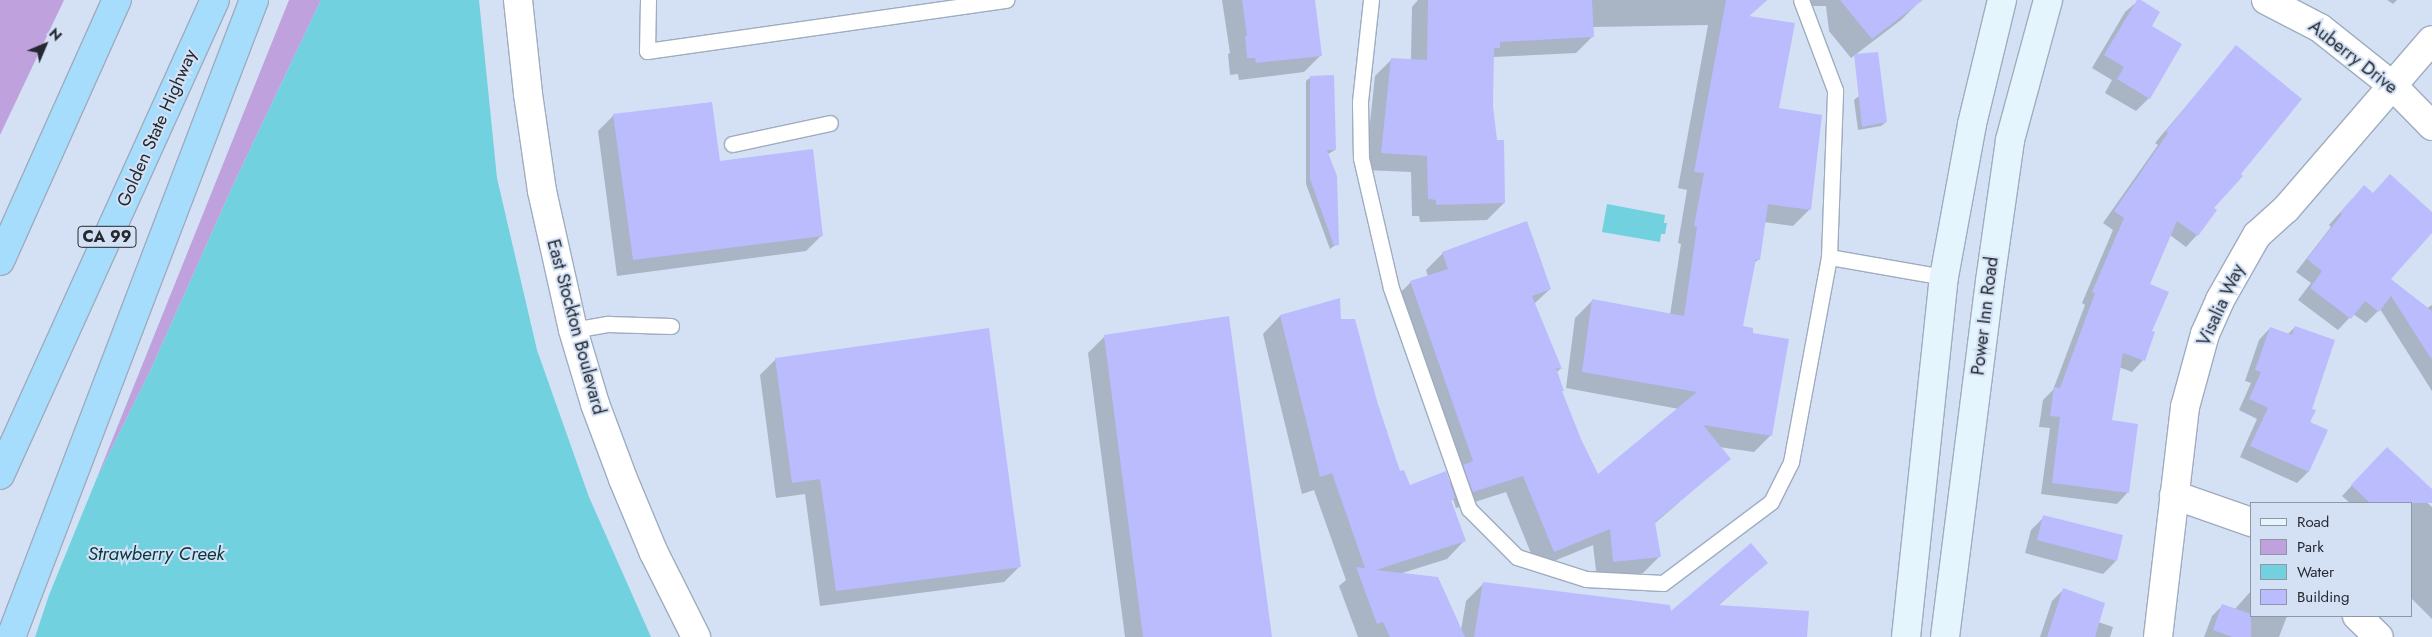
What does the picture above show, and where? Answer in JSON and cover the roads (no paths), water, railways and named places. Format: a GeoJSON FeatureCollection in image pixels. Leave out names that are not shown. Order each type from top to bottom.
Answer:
{"type":"FeatureCollection","features":[{"type":"Feature","properties":{"kind":"highway"},"geometry":{"type":"LineString","coordinates":[[0,261],[117,0]]}},
{"type":"Feature","properties":{"kind":"highway","name":"Golden State Highway"},"geometry":{"type":"LineString","coordinates":[[0,475],[215,0]]}},
{"type":"Feature","properties":{"kind":"highway"},"geometry":{"type":"LineString","coordinates":[[11,637],[254,0]]}},
{"type":"Feature","properties":{"kind":"main road"},"geometry":{"type":"LineString","coordinates":[[1906,637],[1944,276],[1972,124],[2002,0]]}},
{"type":"Feature","properties":{"kind":"main road","name":"Power Inn Road"},"geometry":{"type":"LineString","coordinates":[[1945,637],[1990,281],[2010,140],[2048,0]]}},
{"type":"Feature","properties":{"kind":"street","name":"East Stockton Boulevard"},"geometry":{"type":"LineString","coordinates":[[518,0],[528,94],[542,191],[573,330],[595,404],[623,479],[654,552],[696,637]]}},
{"type":"Feature","properties":{"kind":"street","name":"Auberry Drive"},"geometry":{"type":"LineString","coordinates":[[2266,0],[2320,28],[2393,86],[2432,126]]}},
{"type":"Feature","properties":{"kind":"street","name":"Visalia Way"},"geometry":{"type":"LineString","coordinates":[[2158,637],[2185,407],[2205,334],[2233,275],[2257,235],[2286,210],[2432,40]]}},
{"type":"Feature","properties":{"kind":"street"},"geometry":{"type":"LineString","coordinates":[[2174,495],[2250,522]]}},
{"type":"Feature","properties":{"kind":"street"},"geometry":{"type":"LineString","coordinates":[[2358,617],[2379,637]]}},
{"type":"Feature","properties":{"kind":"lane"},"geometry":{"type":"LineString","coordinates":[[648,0],[647,51],[1006,0]]}},
{"type":"Feature","properties":{"kind":"lane"},"geometry":{"type":"LineString","coordinates":[[1371,0],[1360,102],[1361,158],[1391,288],[1470,509],[1517,557],[1586,580],[1663,583],[1771,502],[1791,462],[1829,257],[1835,90],[1801,0]]}},
{"type":"Feature","properties":{"kind":"lane"},"geometry":{"type":"LineString","coordinates":[[732,144],[830,123]]}},
{"type":"Feature","properties":{"kind":"lane"},"geometry":{"type":"LineString","coordinates":[[1829,257],[1944,276]]}},
{"type":"Feature","properties":{"kind":"lane"},"geometry":{"type":"LineString","coordinates":[[573,330],[608,324],[671,326]]}},
{"type":"Feature","properties":{"kind":"water","name":"Strawberry Creek"},"geometry":{"type":"Polygon","coordinates":[[[321,0],[479,0],[497,178],[537,350],[589,497],[651,637],[35,637],[49,595],[96,480],[151,369],[235,181],[321,0]]]}},
{"type":"Feature","properties":{"kind":"water"},"geometry":{"type":"Polygon","coordinates":[[[1607,204],[1665,215],[1664,223],[1667,223],[1665,234],[1661,234],[1660,242],[1602,232],[1607,204]]]}}]}
